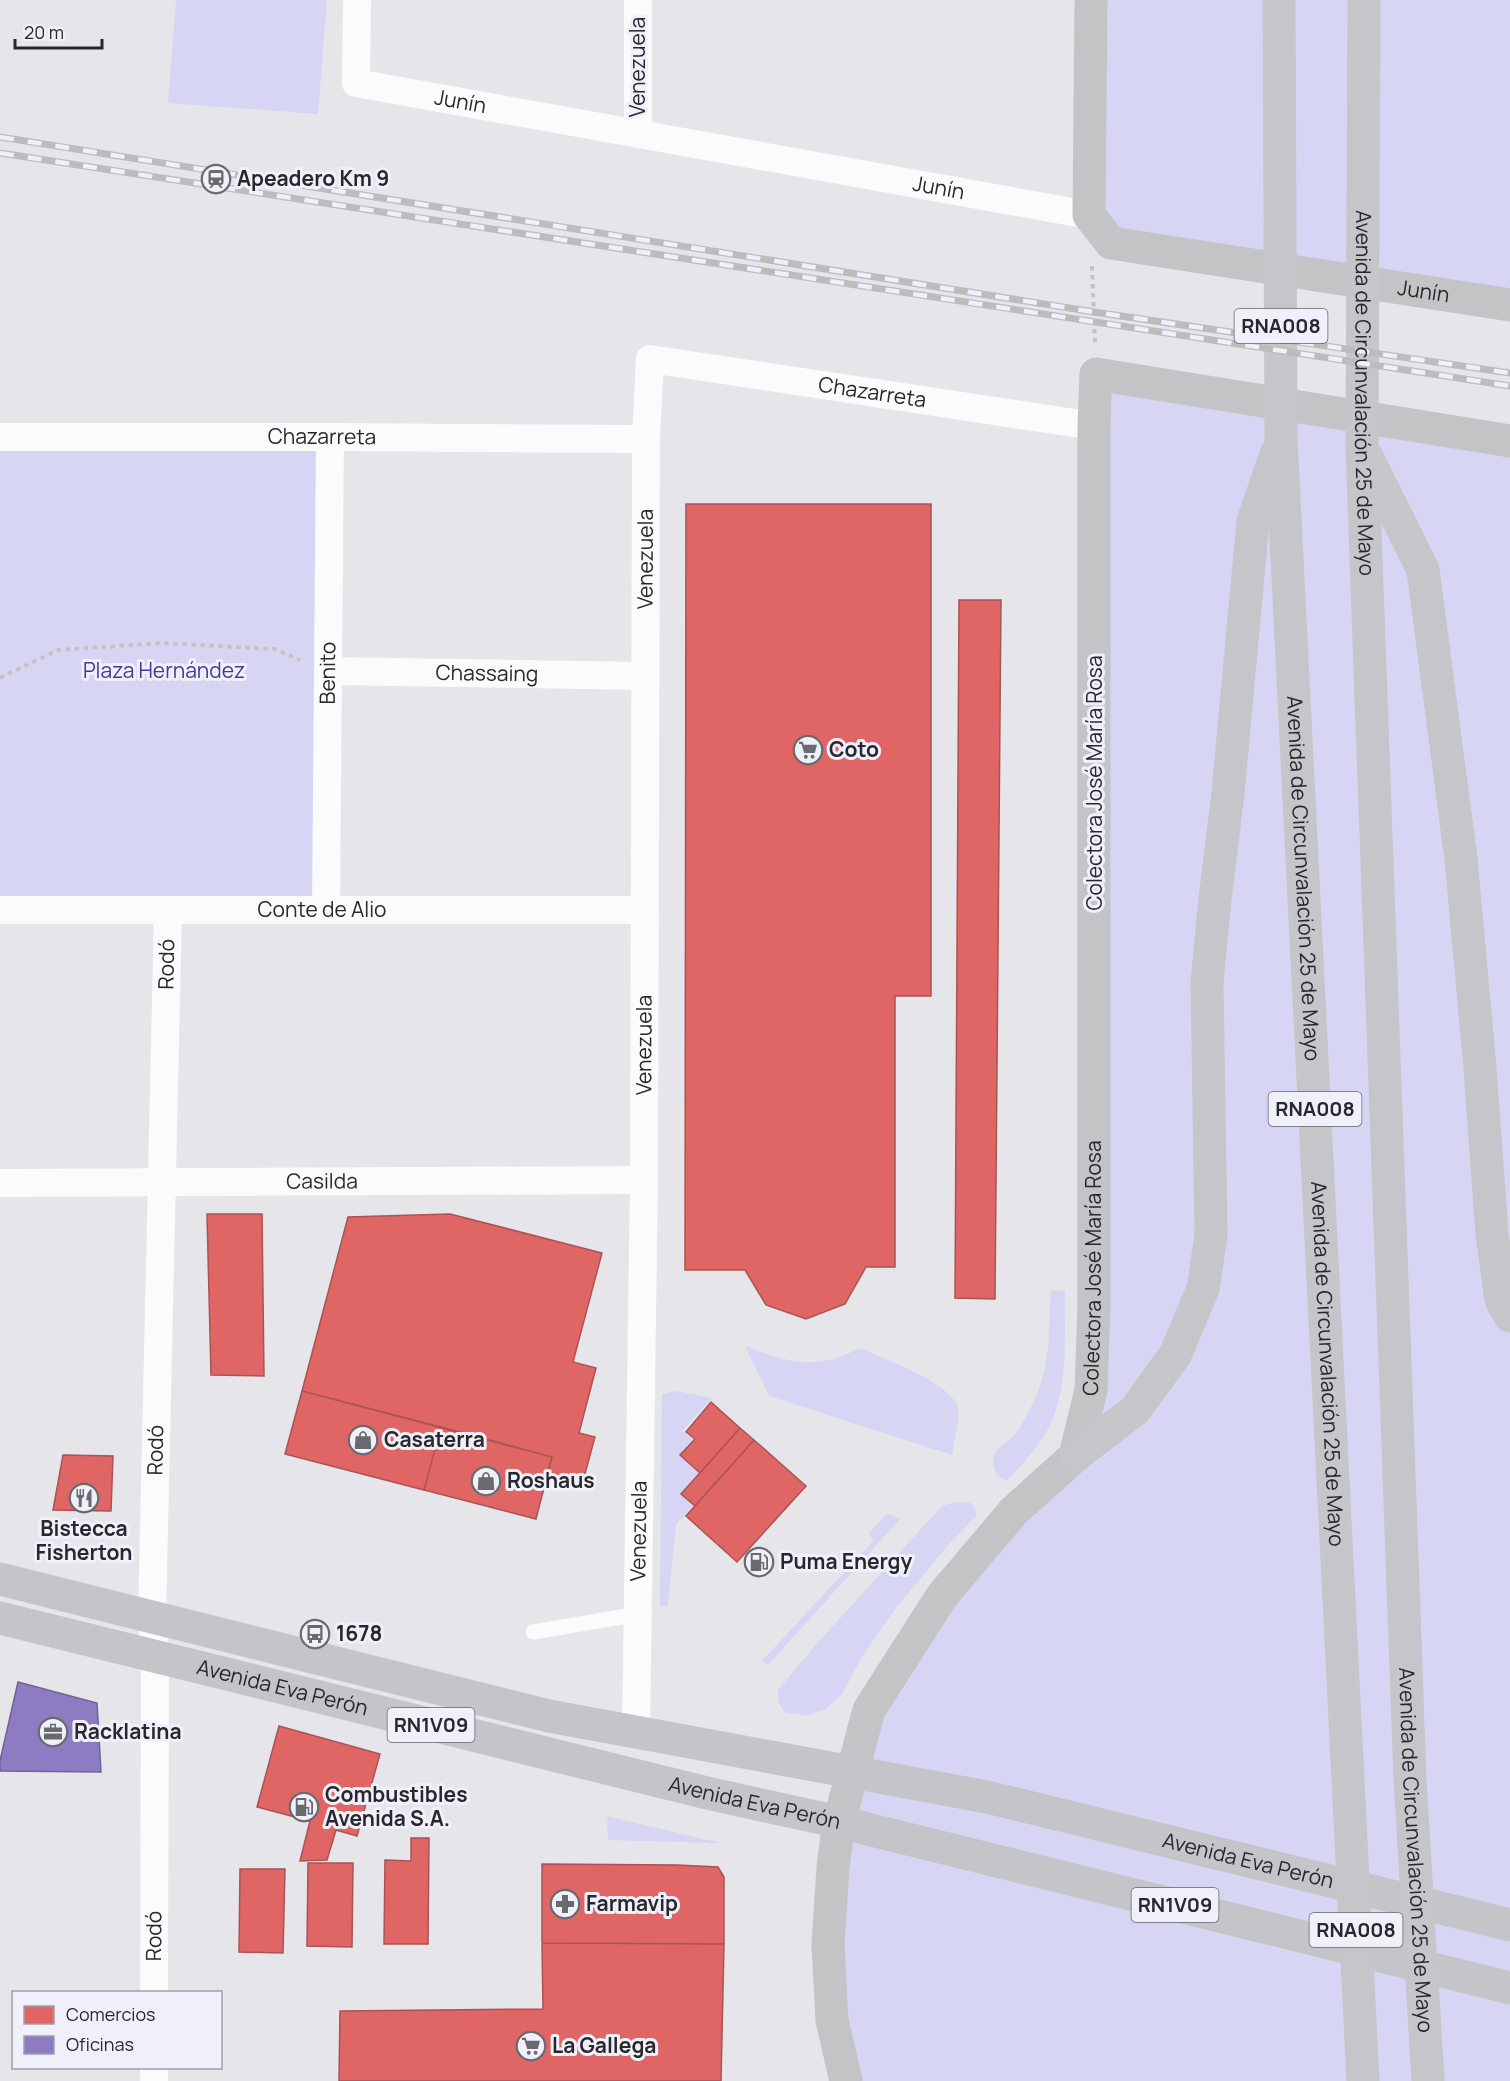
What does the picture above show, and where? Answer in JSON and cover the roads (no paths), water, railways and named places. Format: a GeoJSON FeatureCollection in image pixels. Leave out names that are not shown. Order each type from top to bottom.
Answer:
{"type":"FeatureCollection","features":[{"type":"Feature","properties":{"kind":"highway","name":"Avenida de Circunvalación 25 de Mayo"},"geometry":{"type":"LineString","coordinates":[[1279,0],[1281,438],[1363,2081]]}},
{"type":"Feature","properties":{"kind":"highway","name":"Avenida de Circunvalación 25 de Mayo"},"geometry":{"type":"LineString","coordinates":[[1364,0],[1362,447],[1410,1779],[1427,2077]]}},
{"type":"Feature","properties":{"kind":"highway"},"geometry":{"type":"LineString","coordinates":[[1076,1456],[1135,1410],[1175,1356],[1203,1289],[1211,1235],[1207,982],[1228,793],[1253,521],[1281,438]]}},
{"type":"Feature","properties":{"kind":"highway"},"geometry":{"type":"LineString","coordinates":[[1362,447],[1423,570],[1461,859],[1492,1234],[1501,1300],[1510,1316]]}},
{"type":"Feature","properties":{"kind":"main road"},"geometry":{"type":"LineString","coordinates":[[1089,215],[1091,0]]}},
{"type":"Feature","properties":{"kind":"main road","name":"Junín"},"geometry":{"type":"LineString","coordinates":[[1089,215],[1111,243],[1510,305]]}},
{"type":"Feature","properties":{"kind":"main road","name":"Colectora José María Rosa"},"geometry":{"type":"LineString","coordinates":[[1076,1456],[1091,1390],[1094,1307],[1094,426],[1096,374],[1510,441]]}},
{"type":"Feature","properties":{"kind":"main road"},"geometry":{"type":"LineString","coordinates":[[846,2081],[832,2020],[828,1945],[833,1867],[839,1822],[869,1710],[942,1596],[1014,1511],[1076,1456]]}},
{"type":"Feature","properties":{"kind":"main road","name":"Avenida Eva Perón"},"geometry":{"type":"LineString","coordinates":[[0,1579],[549,1716],[987,1797],[1510,1925]]}},
{"type":"Feature","properties":{"kind":"main road","name":"Avenida Eva Perón"},"geometry":{"type":"LineString","coordinates":[[0,1618],[1510,1988]]}},
{"type":"Feature","properties":{"kind":"street","name":"Junín"},"geometry":{"type":"LineString","coordinates":[[357,0],[356,83],[1089,215]]}},
{"type":"Feature","properties":{"kind":"street","name":"Venezuela"},"geometry":{"type":"LineString","coordinates":[[638,0],[638,134]]}},
{"type":"Feature","properties":{"kind":"street","name":"Venezuela"},"geometry":{"type":"LineString","coordinates":[[636,1732],[644,1180],[646,439],[650,359]]}},
{"type":"Feature","properties":{"kind":"street","name":"Chazarreta"},"geometry":{"type":"LineString","coordinates":[[650,359],[1094,426]]}},
{"type":"Feature","properties":{"kind":"street","name":"Chazarreta"},"geometry":{"type":"LineString","coordinates":[[0,437],[330,436],[646,439]]}},
{"type":"Feature","properties":{"kind":"street","name":"Benito"},"geometry":{"type":"LineString","coordinates":[[326,910],[330,436]]}},
{"type":"Feature","properties":{"kind":"street","name":"Chassaing"},"geometry":{"type":"LineString","coordinates":[[328,671],[645,676]]}},
{"type":"Feature","properties":{"kind":"street","name":"Conte de Alio"},"geometry":{"type":"LineString","coordinates":[[0,910],[644,910]]}},
{"type":"Feature","properties":{"kind":"street","name":"Rodó"},"geometry":{"type":"LineString","coordinates":[[154,1991],[155,1657],[152,1617],[164,1182],[168,910]]}},
{"type":"Feature","properties":{"kind":"street","name":"Casilda"},"geometry":{"type":"LineString","coordinates":[[0,1183],[644,1180]]}},
{"type":"Feature","properties":{"kind":"lane"},"geometry":{"type":"LineString","coordinates":[[533,1632],[639,1614]]}},
{"type":"Feature","properties":{"kind":"railway"},"geometry":{"type":"LineString","coordinates":[[0,137],[1094,312],[1510,373]]}},
{"type":"Feature","properties":{"kind":"railway"},"geometry":{"type":"LineString","coordinates":[[0,153],[1510,386]]}},
{"type":"Feature","properties":{"kind":"place","name":"Apeadero Km 9"},"geometry":{"type":"Point","coordinates":[216,179]}},
{"type":"Feature","properties":{"kind":"place","name":"Coto"},"geometry":{"type":"Point","coordinates":[808,750]}},
{"type":"Feature","properties":{"kind":"place","name":"Casaterra"},"geometry":{"type":"Point","coordinates":[363,1440]}},
{"type":"Feature","properties":{"kind":"place","name":"Roshaus"},"geometry":{"type":"Point","coordinates":[486,1481]}},
{"type":"Feature","properties":{"kind":"place","name":"Bistecca Fisherton"},"geometry":{"type":"Point","coordinates":[84,1498]}},
{"type":"Feature","properties":{"kind":"place","name":"Puma Energy"},"geometry":{"type":"Point","coordinates":[759,1562]}},
{"type":"Feature","properties":{"kind":"place","name":"1678"},"geometry":{"type":"Point","coordinates":[315,1634]}},
{"type":"Feature","properties":{"kind":"place","name":"Racklatina"},"geometry":{"type":"Point","coordinates":[53,1732]}},
{"type":"Feature","properties":{"kind":"place","name":"Combustibles Avenida S.A."},"geometry":{"type":"Point","coordinates":[304,1807]}},
{"type":"Feature","properties":{"kind":"place","name":"Farmavip"},"geometry":{"type":"Point","coordinates":[565,1904]}},
{"type":"Feature","properties":{"kind":"place","name":"La Gallega"},"geometry":{"type":"Point","coordinates":[531,2046]}},
{"type":"Feature","properties":{"kind":"park label","name":"Plaza Hernández"},"geometry":{"type":"Point","coordinates":[164,671]}}]}
